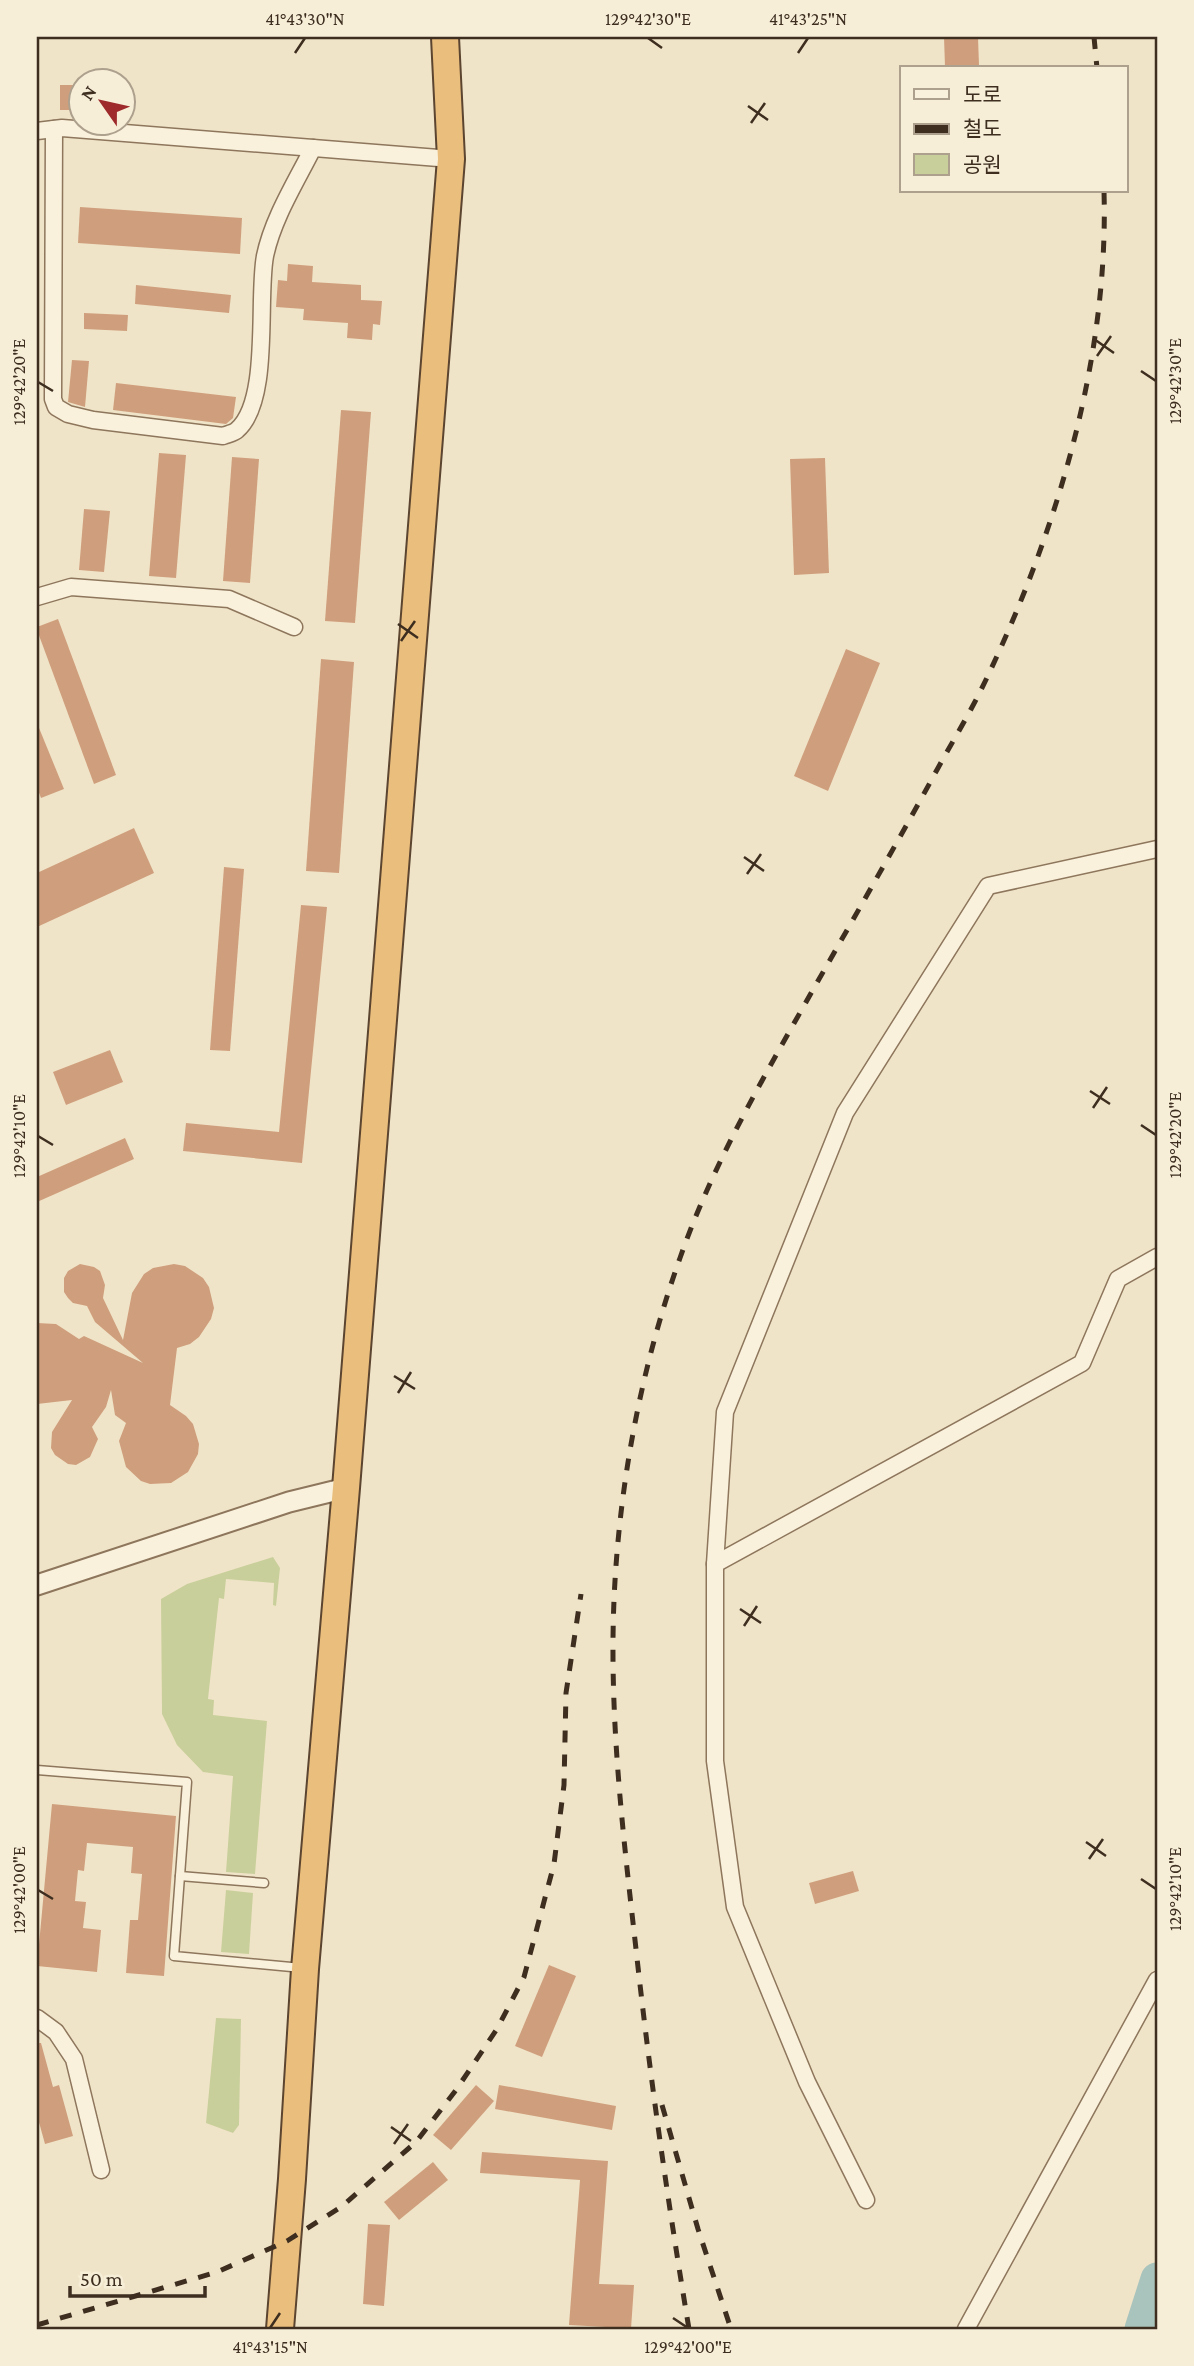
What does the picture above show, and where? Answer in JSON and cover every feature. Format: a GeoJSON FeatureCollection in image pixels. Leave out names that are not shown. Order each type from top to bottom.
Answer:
{"type":"FeatureCollection","features":[{"type":"Feature","properties":{"kind":"highway"},"geometry":{"type":"LineString","coordinates":[[280,2329],[305,1969],[346,1488],[451,159],[445,37]]}},
{"type":"Feature","properties":{"kind":"street"},"geometry":{"type":"LineString","coordinates":[[54,130],[53,399],[56,407],[68,414],[93,420],[223,436],[236,431],[254,400],[261,339],[265,257],[274,228],[313,148]]}},
{"type":"Feature","properties":{"kind":"street"},"geometry":{"type":"LineString","coordinates":[[37,131],[89,130],[451,159]]}},
{"type":"Feature","properties":{"kind":"street"},"geometry":{"type":"LineString","coordinates":[[37,597],[71,587],[229,599],[294,627]]}},
{"type":"Feature","properties":{"kind":"street"},"geometry":{"type":"LineString","coordinates":[[866,2200],[807,2082],[734,1906],[715,1761],[715,1564],[725,1412],[845,1113],[988,886],[1157,849]]}},
{"type":"Feature","properties":{"kind":"street"},"geometry":{"type":"LineString","coordinates":[[715,1564],[1082,1363],[1118,1279],[1157,1257]]}},
{"type":"Feature","properties":{"kind":"street"},"geometry":{"type":"LineString","coordinates":[[37,1586],[289,1502],[346,1488]]}},
{"type":"Feature","properties":{"kind":"street"},"geometry":{"type":"LineString","coordinates":[[966,2329],[1157,1980]]}},
{"type":"Feature","properties":{"kind":"street"},"geometry":{"type":"LineString","coordinates":[[37,2018],[56,2032],[74,2059],[101,2170]]}},
{"type":"Feature","properties":{"kind":"lane"},"geometry":{"type":"LineString","coordinates":[[37,1770],[187,1782],[174,1956],[305,1969]]}},
{"type":"Feature","properties":{"kind":"lane"},"geometry":{"type":"LineString","coordinates":[[180,1877],[264,1883]]}},
{"type":"Feature","properties":{"kind":"green space"},"geometry":{"type":"Polygon","coordinates":[[[273,1557],[280,1568],[276,1606],[273,1605],[274,1583],[226,1579],[224,1599],[219,1598],[208,1699],[214,1700],[213,1715],[267,1721],[255,1874],[226,1872],[233,1776],[203,1772],[177,1745],[162,1714],[161,1599],[187,1584],[273,1557]]]}},
{"type":"Feature","properties":{"kind":"green space"},"geometry":{"type":"Polygon","coordinates":[[[226,1890],[253,1893],[249,1954],[221,1952],[226,1890]]]}},
{"type":"Feature","properties":{"kind":"green space"},"geometry":{"type":"Polygon","coordinates":[[[216,2018],[241,2019],[239,2125],[233,2133],[206,2123],[216,2018]]]}},
{"type":"Feature","properties":{"kind":"building"},"geometry":{"type":"Polygon","coordinates":[[[944,37],[978,37],[979,65],[945,66],[944,37]]]}},
{"type":"Feature","properties":{"kind":"building"},"geometry":{"type":"Polygon","coordinates":[[[60,85],[66,85],[66,110],[60,110],[60,85]]]}},
{"type":"Feature","properties":{"kind":"building"},"geometry":{"type":"Polygon","coordinates":[[[80,207],[242,218],[240,254],[78,243],[80,207]]]}},
{"type":"Feature","properties":{"kind":"building"},"geometry":{"type":"Polygon","coordinates":[[[288,264],[313,266],[312,282],[361,285],[361,300],[382,301],[380,325],[373,324],[372,340],[347,338],[348,323],[303,320],[304,309],[276,307],[278,280],[287,281],[288,264]]]}},
{"type":"Feature","properties":{"kind":"building"},"geometry":{"type":"Polygon","coordinates":[[[136,285],[231,295],[229,313],[135,304],[136,285]]]}},
{"type":"Feature","properties":{"kind":"building"},"geometry":{"type":"Polygon","coordinates":[[[84,313],[128,315],[127,331],[84,329],[84,313]]]}},
{"type":"Feature","properties":{"kind":"building"},"geometry":{"type":"Polygon","coordinates":[[[72,360],[89,361],[85,407],[68,402],[72,360]]]}},
{"type":"Feature","properties":{"kind":"building"},"geometry":{"type":"Polygon","coordinates":[[[116,383],[236,397],[233,418],[226,424],[113,410],[116,383]]]}},
{"type":"Feature","properties":{"kind":"building"},"geometry":{"type":"Polygon","coordinates":[[[341,410],[371,412],[355,623],[325,621],[341,410]]]}},
{"type":"Feature","properties":{"kind":"building"},"geometry":{"type":"Polygon","coordinates":[[[159,453],[186,455],[176,578],[149,576],[159,453]]]}},
{"type":"Feature","properties":{"kind":"building"},"geometry":{"type":"Polygon","coordinates":[[[232,457],[259,459],[250,583],[223,581],[232,457]]]}},
{"type":"Feature","properties":{"kind":"building"},"geometry":{"type":"Polygon","coordinates":[[[825,458],[829,573],[794,575],[790,459],[825,458]]]}},
{"type":"Feature","properties":{"kind":"building"},"geometry":{"type":"Polygon","coordinates":[[[84,509],[110,511],[104,572],[79,570],[84,509]]]}},
{"type":"Feature","properties":{"kind":"building"},"geometry":{"type":"Polygon","coordinates":[[[58,619],[116,775],[94,784],[37,630],[37,627],[58,619]]]}},
{"type":"Feature","properties":{"kind":"building"},"geometry":{"type":"Polygon","coordinates":[[[846,649],[880,663],[828,791],[794,776],[846,649]]]}},
{"type":"Feature","properties":{"kind":"building"},"geometry":{"type":"Polygon","coordinates":[[[321,659],[354,662],[339,873],[306,871],[321,659]]]}},
{"type":"Feature","properties":{"kind":"building"},"geometry":{"type":"Polygon","coordinates":[[[37,723],[64,789],[41,798],[37,787],[37,723]]]}},
{"type":"Feature","properties":{"kind":"building"},"geometry":{"type":"Polygon","coordinates":[[[134,828],[154,873],[37,927],[37,873],[134,828]]]}},
{"type":"Feature","properties":{"kind":"building"},"geometry":{"type":"Polygon","coordinates":[[[224,867],[244,869],[230,1051],[210,1050],[224,867]]]}},
{"type":"Feature","properties":{"kind":"building"},"geometry":{"type":"Polygon","coordinates":[[[301,905],[327,907],[302,1163],[183,1151],[186,1123],[279,1132],[301,905]]]}},
{"type":"Feature","properties":{"kind":"building"},"geometry":{"type":"Polygon","coordinates":[[[110,1050],[123,1082],[66,1105],[53,1072],[110,1050]]]}},
{"type":"Feature","properties":{"kind":"building"},"geometry":{"type":"Polygon","coordinates":[[[125,1138],[134,1159],[37,1202],[37,1177],[125,1138]]]}},
{"type":"Feature","properties":{"kind":"building"},"geometry":{"type":"Polygon","coordinates":[[[80,1264],[100,1271],[105,1285],[103,1298],[123,1340],[132,1293],[144,1274],[153,1268],[174,1264],[185,1266],[203,1278],[209,1287],[214,1308],[211,1319],[199,1337],[190,1344],[177,1348],[170,1405],[193,1424],[199,1444],[198,1454],[188,1472],[171,1483],[150,1484],[141,1481],[126,1467],[119,1441],[126,1423],[115,1415],[111,1390],[106,1407],[92,1427],[98,1439],[90,1457],[76,1465],[68,1464],[55,1455],[51,1448],[52,1432],[72,1400],[37,1404],[37,1323],[56,1324],[79,1339],[84,1336],[143,1363],[95,1322],[87,1306],[73,1303],[64,1292],[64,1278],[68,1271],[80,1264]]]}},
{"type":"Feature","properties":{"kind":"building"},"geometry":{"type":"Polygon","coordinates":[[[52,1804],[176,1816],[164,1976],[126,1973],[130,1920],[138,1920],[142,1874],[131,1873],[133,1847],[87,1843],[84,1871],[78,1870],[75,1901],[86,1902],[83,1928],[101,1930],[97,1972],[37,1966],[52,1804]]]}},
{"type":"Feature","properties":{"kind":"building"},"geometry":{"type":"Polygon","coordinates":[[[853,1871],[859,1891],[815,1904],[809,1883],[853,1871]]]}},
{"type":"Feature","properties":{"kind":"building"},"geometry":{"type":"Polygon","coordinates":[[[549,1965],[576,1976],[542,2057],[515,2046],[549,1965]]]}},
{"type":"Feature","properties":{"kind":"building"},"geometry":{"type":"Polygon","coordinates":[[[37,2043],[41,2043],[53,2087],[59,2085],[73,2136],[45,2144],[37,2115],[37,2043]]]}},
{"type":"Feature","properties":{"kind":"building"},"geometry":{"type":"Polygon","coordinates":[[[476,2085],[494,2101],[451,2150],[433,2135],[476,2085]]]}},
{"type":"Feature","properties":{"kind":"building"},"geometry":{"type":"Polygon","coordinates":[[[499,2085],[616,2106],[612,2130],[495,2109],[499,2085]]]}},
{"type":"Feature","properties":{"kind":"building"},"geometry":{"type":"Polygon","coordinates":[[[482,2152],[608,2161],[599,2284],[634,2285],[631,2329],[569,2325],[580,2180],[480,2173],[482,2152]]]}},
{"type":"Feature","properties":{"kind":"building"},"geometry":{"type":"Polygon","coordinates":[[[433,2162],[448,2180],[399,2220],[384,2202],[433,2162]]]}},
{"type":"Feature","properties":{"kind":"building"},"geometry":{"type":"Polygon","coordinates":[[[368,2224],[390,2225],[384,2306],[363,2304],[368,2224]]]}},
{"type":"Feature","properties":{"kind":"waterway"},"geometry":{"type":"LineString","coordinates":[[1141,2329],[1157,2279]]}},
{"type":"Feature","properties":{"kind":"railway"},"geometry":{"type":"LineString","coordinates":[[1094,37],[1097,66]]}},
{"type":"Feature","properties":{"kind":"railway"},"geometry":{"type":"LineString","coordinates":[[689,2329],[647,2045],[626,1862],[615,1732],[614,1600],[621,1513],[634,1427],[666,1299],[707,1190],[774,1059],[975,701],[1008,632],[1032,572],[1054,510],[1087,384],[1103,255],[1104,192]]}},
{"type":"Feature","properties":{"kind":"railway"},"geometry":{"type":"LineString","coordinates":[[37,2325],[217,2272],[287,2241],[341,2207],[416,2142],[456,2090],[497,2029],[524,1977],[554,1864],[564,1785],[566,1693],[581,1594]]}},
{"type":"Feature","properties":{"kind":"railway"},"geometry":{"type":"LineString","coordinates":[[662,2105],[731,2329]]}}]}
